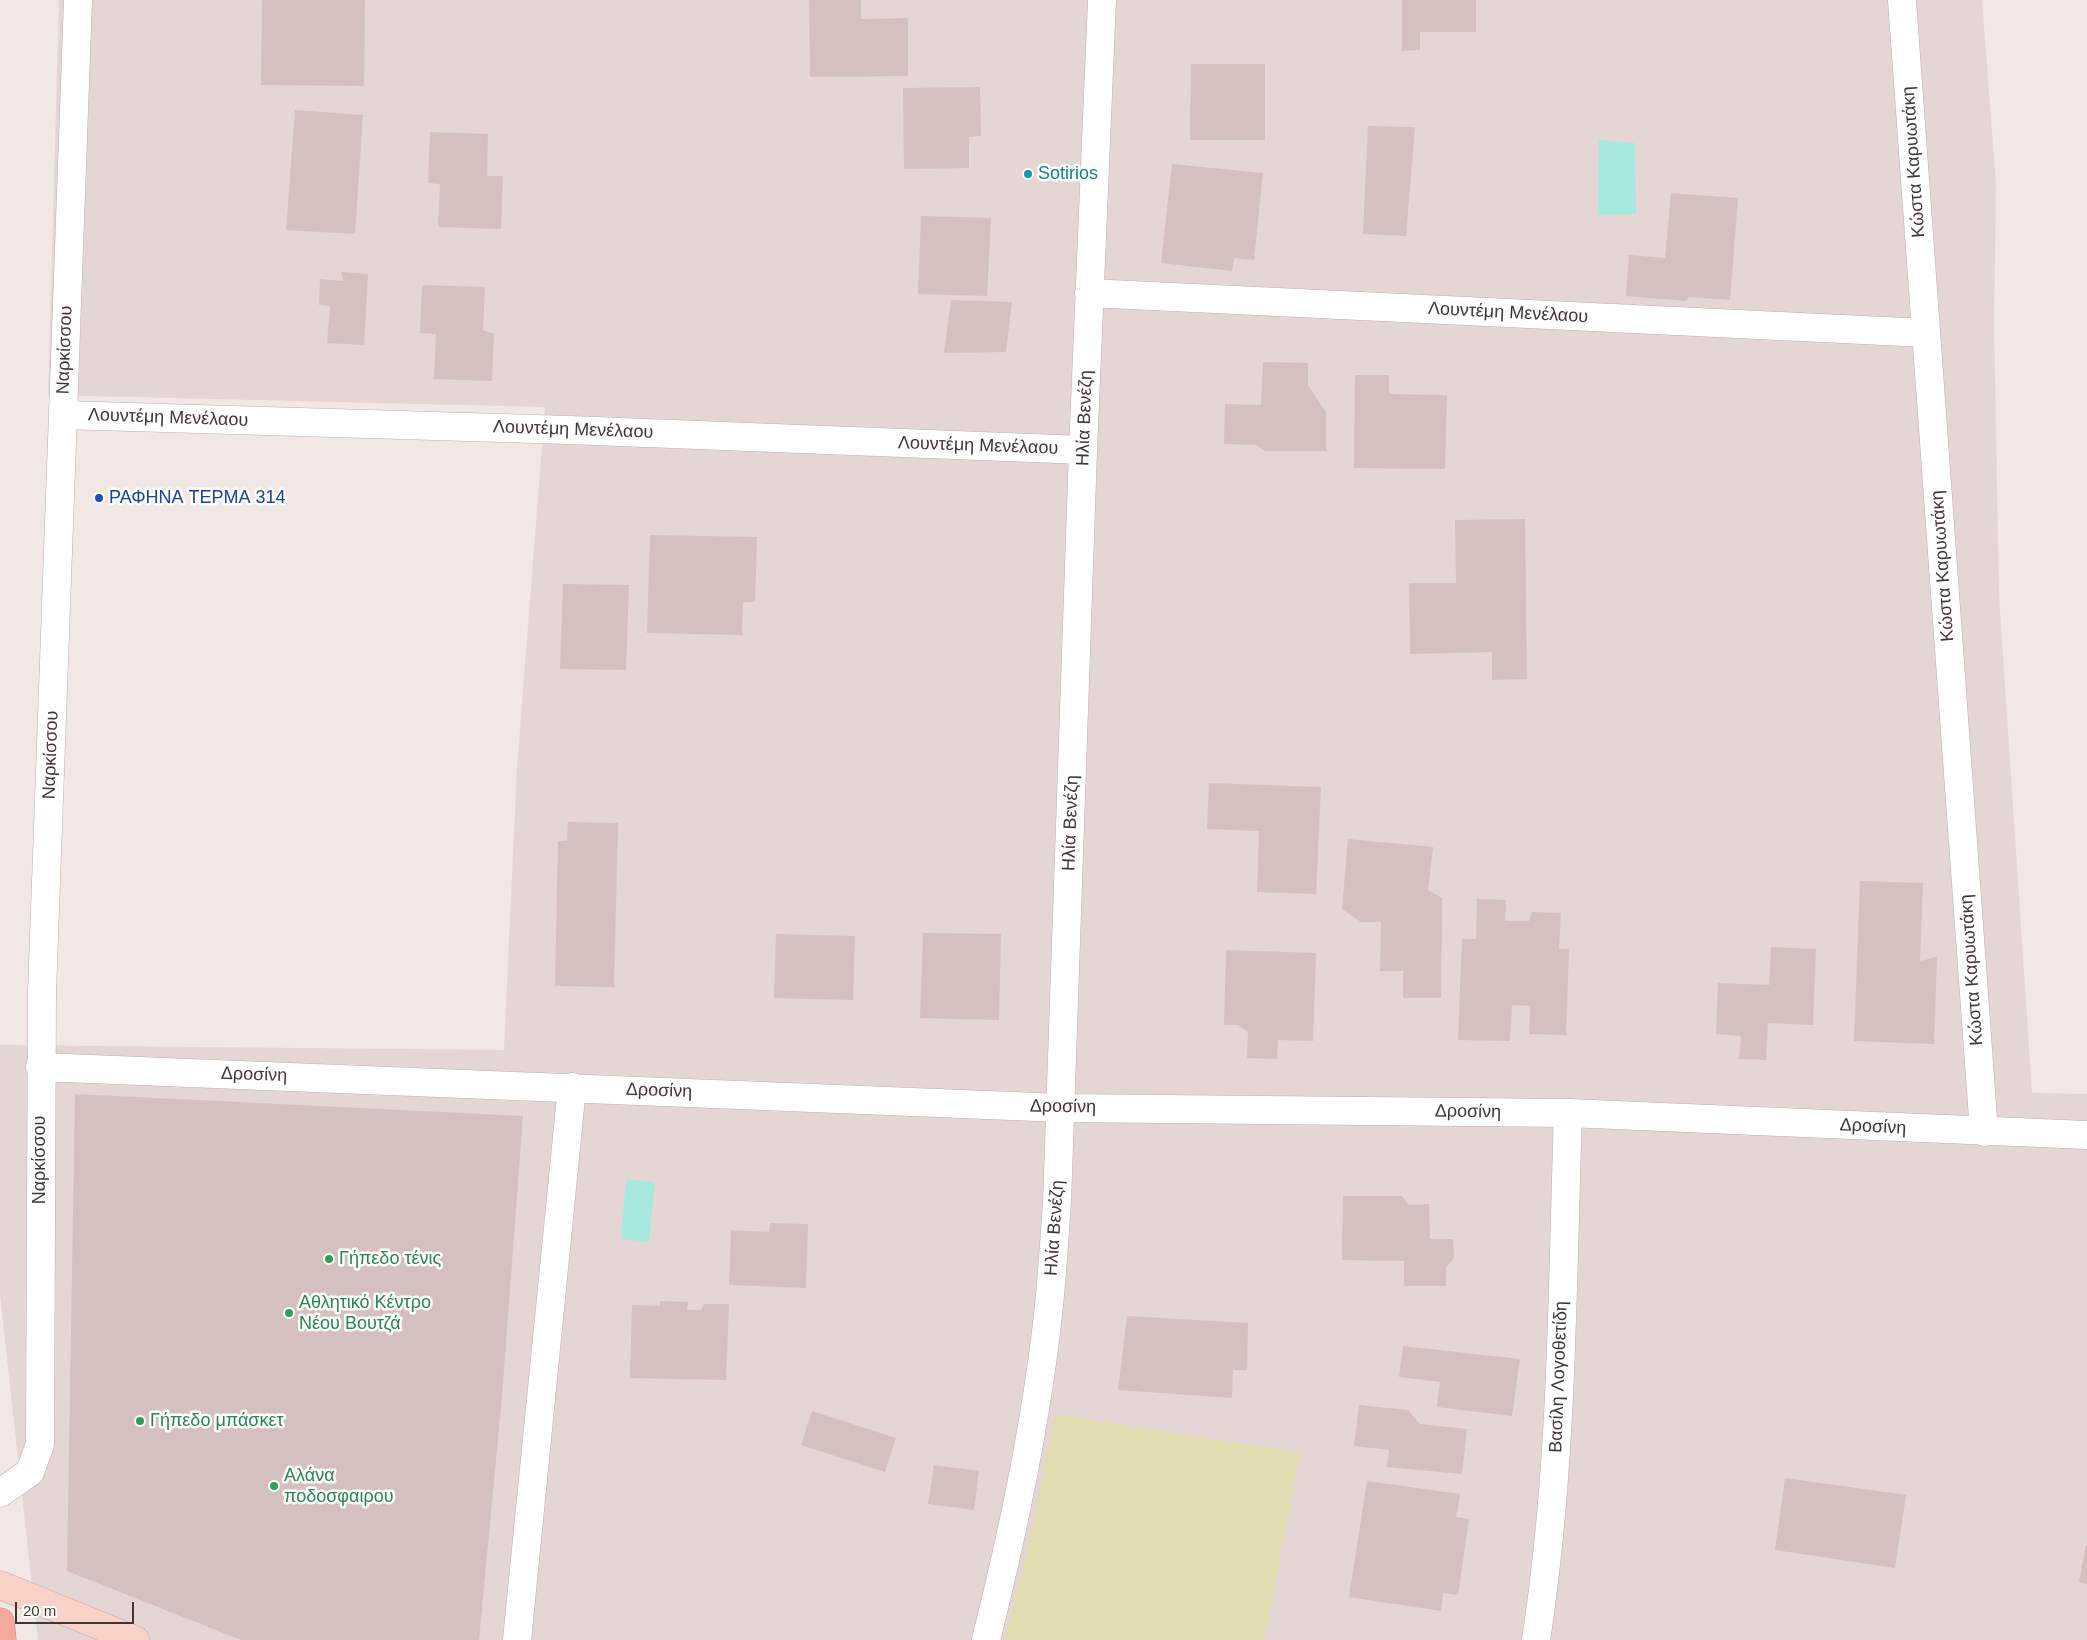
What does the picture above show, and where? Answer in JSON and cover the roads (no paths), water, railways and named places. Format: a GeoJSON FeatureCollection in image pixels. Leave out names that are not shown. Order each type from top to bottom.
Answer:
{"type":"FeatureCollection","features":[{"type":"Feature","properties":{"kind":"main road"},"geometry":{"type":"LineString","coordinates":[[0,1622],[2,1640]]}},
{"type":"Feature","properties":{"kind":"street","name":"Ναρκίσσου"},"geometry":{"type":"LineString","coordinates":[[0,1493],[30,1472],[40,1444],[40,1067],[78,0]]}},
{"type":"Feature","properties":{"kind":"street","name":"Ηλία Βενέζη"},"geometry":{"type":"LineString","coordinates":[[986,1640],[1006,1558],[1031,1433],[1047,1323],[1058,1202],[1083,450],[1102,0]]}},
{"type":"Feature","properties":{"kind":"street","name":"Κώστα Καρυωτάκη"},"geometry":{"type":"LineString","coordinates":[[1902,0],[1984,1132]]}},
{"type":"Feature","properties":{"kind":"street","name":"Λουντέμη Μενέλαου"},"geometry":{"type":"LineString","coordinates":[[1089,293],[1926,333]]}},
{"type":"Feature","properties":{"kind":"street","name":"Λουντέμη Μενέλαου"},"geometry":{"type":"LineString","coordinates":[[63,415],[559,430],[1083,450]]}},
{"type":"Feature","properties":{"kind":"street","name":"Δροσίνη"},"geometry":{"type":"LineString","coordinates":[[40,1067],[1062,1108],[1568,1112],[1984,1132],[2087,1135]]}},
{"type":"Feature","properties":{"kind":"street"},"geometry":{"type":"LineString","coordinates":[[516,1640],[572,1087]]}},
{"type":"Feature","properties":{"kind":"street","name":"Βασίλη Λογοθετίδη"},"geometry":{"type":"LineString","coordinates":[[1536,1640],[1552,1508],[1557,1439],[1568,1112]]}},
{"type":"Feature","properties":{"kind":"street"},"geometry":{"type":"LineString","coordinates":[[0,1585],[135,1640]]}},
{"type":"Feature","properties":{"kind":"water"},"geometry":{"type":"Polygon","coordinates":[[[1599,140],[1635,143],[1636,214],[1598,215],[1599,140]]]}},
{"type":"Feature","properties":{"kind":"water"},"geometry":{"type":"Polygon","coordinates":[[[626,1179],[655,1182],[649,1242],[621,1239],[626,1179]]]}},
{"type":"Feature","properties":{"kind":"place","name":"Sotirios"},"geometry":{"type":"Point","coordinates":[1028,174]}},
{"type":"Feature","properties":{"kind":"place","name":"ΡΑΦΗΝΑ ΤΕΡΜΑ 314"},"geometry":{"type":"Point","coordinates":[99,498]}},
{"type":"Feature","properties":{"kind":"place","name":"Γήπεδο τένις"},"geometry":{"type":"Point","coordinates":[329,1259]}},
{"type":"Feature","properties":{"kind":"place","name":"Αθλητικό Κέντρο Νέου Βουτζά"},"geometry":{"type":"Point","coordinates":[289,1313]}},
{"type":"Feature","properties":{"kind":"place","name":"Γήπεδο μπάσκετ"},"geometry":{"type":"Point","coordinates":[140,1421]}},
{"type":"Feature","properties":{"kind":"place","name":"Αλάνα ποδοσφαιρου"},"geometry":{"type":"Point","coordinates":[274,1486]}}]}
